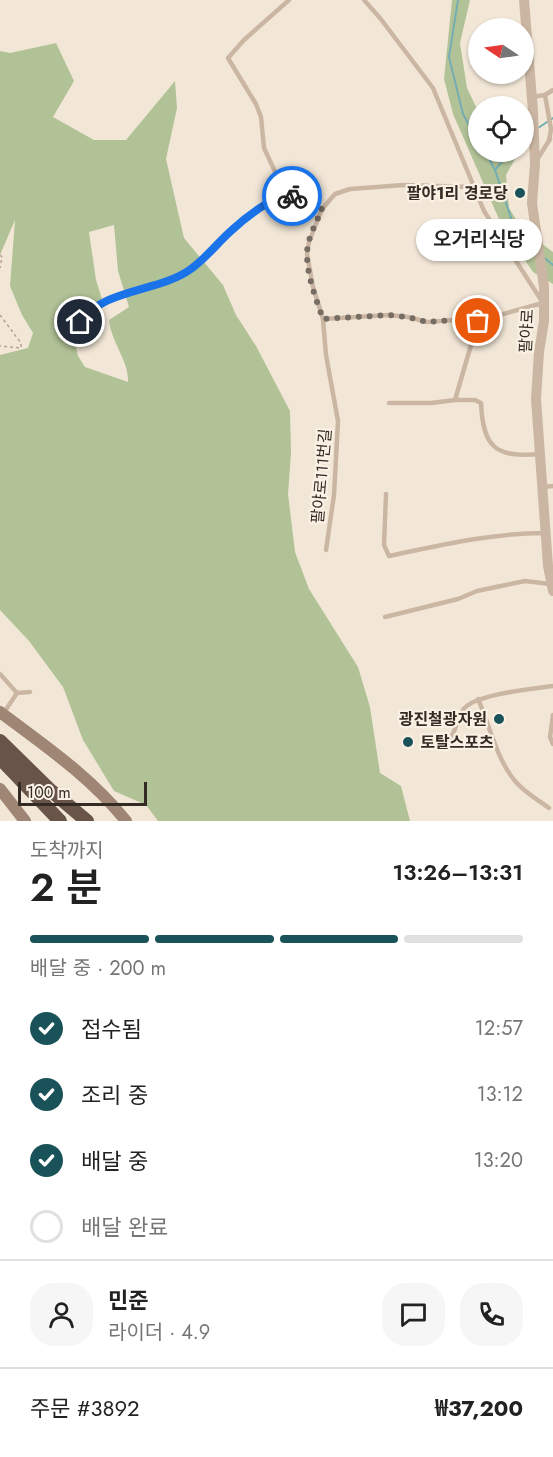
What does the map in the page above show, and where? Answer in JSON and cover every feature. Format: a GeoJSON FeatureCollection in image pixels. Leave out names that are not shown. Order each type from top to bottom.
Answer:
{"type":"FeatureCollection","features":[{"type":"Feature","properties":{"kind":"highway"},"geometry":{"type":"LineString","coordinates":[[0,741],[49,789],[87,821]]}},
{"type":"Feature","properties":{"kind":"highway"},"geometry":{"type":"LineString","coordinates":[[0,758],[60,821]]}},
{"type":"Feature","properties":{"kind":"main road"},"geometry":{"type":"LineString","coordinates":[[1,713],[75,769],[103,794],[126,821]]}},
{"type":"Feature","properties":{"kind":"main road"},"geometry":{"type":"LineString","coordinates":[[0,789],[25,821]]}},
{"type":"Feature","properties":{"kind":"street"},"geometry":{"type":"LineString","coordinates":[[524,0],[532,96]]}},
{"type":"Feature","properties":{"kind":"street"},"geometry":{"type":"LineString","coordinates":[[534,143],[533,209],[544,287],[543,303]]}},
{"type":"Feature","properties":{"kind":"street","name":"팔야로"},"geometry":{"type":"LineString","coordinates":[[543,303],[544,321],[539,352],[536,399],[540,454],[547,487],[545,532],[552,588]]}},
{"type":"Feature","properties":{"kind":"lane"},"geometry":{"type":"LineString","coordinates":[[290,0],[244,40],[228,58],[256,104],[261,117],[264,148],[285,193],[322,209]]}},
{"type":"Feature","properties":{"kind":"lane"},"geometry":{"type":"LineString","coordinates":[[364,0],[433,88],[484,211],[543,303]]}},
{"type":"Feature","properties":{"kind":"lane"},"geometry":{"type":"LineString","coordinates":[[534,97],[545,95],[553,90]]}},
{"type":"Feature","properties":{"kind":"lane"},"geometry":{"type":"LineString","coordinates":[[535,165],[552,131],[545,95]]}},
{"type":"Feature","properties":{"kind":"lane","name":"팔야로111번길"},"geometry":{"type":"LineString","coordinates":[[326,550],[334,495],[338,421],[326,355],[323,319],[313,287],[307,254],[309,242],[322,209],[335,194],[350,189],[403,185],[474,187]]}},
{"type":"Feature","properties":{"kind":"lane"},"geometry":{"type":"LineString","coordinates":[[85,337],[80,322],[87,314],[108,302],[167,282],[188,271],[264,204],[285,193]]}},
{"type":"Feature","properties":{"kind":"lane","name":"팔야로"},"geometry":{"type":"LineString","coordinates":[[323,319],[388,315],[427,322],[468,319],[478,321],[543,303]]}},
{"type":"Feature","properties":{"kind":"lane"},"geometry":{"type":"LineString","coordinates":[[455,400],[478,321]]}},
{"type":"Feature","properties":{"kind":"lane"},"geometry":{"type":"LineString","coordinates":[[388,404],[475,400],[481,403],[484,431],[488,440],[505,454],[521,456],[540,454]]}},
{"type":"Feature","properties":{"kind":"lane"},"geometry":{"type":"LineString","coordinates":[[386,494],[384,545],[389,556],[512,533],[545,532]]}},
{"type":"Feature","properties":{"kind":"lane","name":"팔야로"},"geometry":{"type":"LineString","coordinates":[[385,617],[458,599],[477,591],[525,581],[552,588]]}},
{"type":"Feature","properties":{"kind":"lane"},"geometry":{"type":"LineString","coordinates":[[0,674],[17,693]]}},
{"type":"Feature","properties":{"kind":"lane"},"geometry":{"type":"LineString","coordinates":[[444,748],[453,738],[463,709],[478,699],[553,686]]}},
{"type":"Feature","properties":{"kind":"lane"},"geometry":{"type":"LineString","coordinates":[[1,713],[17,693],[30,692]]}},
{"type":"Feature","properties":{"kind":"lane"},"geometry":{"type":"LineString","coordinates":[[478,699],[490,726],[496,749],[508,772],[516,783],[549,808]]}},
{"type":"Feature","properties":{"kind":"lane"},"geometry":{"type":"LineString","coordinates":[[553,715],[550,737],[553,744]]}},
{"type":"Feature","properties":{"kind":"path"},"geometry":{"type":"LineString","coordinates":[[0,255],[2,256],[0,268]]}},
{"type":"Feature","properties":{"kind":"path"},"geometry":{"type":"LineString","coordinates":[[0,315],[21,343],[21,348],[0,346]]}},
{"type":"Feature","properties":{"kind":"green space"},"geometry":{"type":"Polygon","coordinates":[[[452,0],[470,0],[460,43],[467,88],[471,96],[468,96],[468,148],[453,114],[444,79],[452,0]]]}},
{"type":"Feature","properties":{"kind":"green space"},"geometry":{"type":"Polygon","coordinates":[[[56,43],[74,81],[53,117],[94,140],[126,140],[175,81],[177,108],[166,159],[184,238],[223,285],[236,315],[256,346],[290,411],[291,453],[288,494],[295,552],[309,589],[358,667],[370,707],[380,773],[401,786],[410,821],[158,821],[146,805],[114,791],[83,740],[63,687],[29,641],[0,610],[0,355],[28,348],[33,333],[22,315],[10,286],[15,220],[0,255],[0,51],[10,53],[56,43]],[[114,225],[89,232],[96,280],[102,299],[72,330],[78,356],[85,367],[128,382],[126,367],[109,320],[129,307],[118,271],[114,225]]]}},
{"type":"Feature","properties":{"kind":"green space"},"geometry":{"type":"Polygon","coordinates":[[[474,162],[513,162],[506,175],[509,208],[522,229],[553,252],[553,284],[533,272],[502,226],[474,162]]]}},
{"type":"Feature","properties":{"kind":"waterway"},"geometry":{"type":"LineString","coordinates":[[458,0],[449,57],[463,114],[468,123]]}},
{"type":"Feature","properties":{"kind":"waterway"},"geometry":{"type":"LineString","coordinates":[[538,128],[553,118]]}},
{"type":"Feature","properties":{"kind":"waterway"},"geometry":{"type":"LineString","coordinates":[[491,162],[518,239],[534,250]]}},
{"type":"Feature","properties":{"kind":"waterway"},"geometry":{"type":"LineString","coordinates":[[495,170],[502,162]]}},
{"type":"Feature","properties":{"kind":"waterway"},"geometry":{"type":"LineString","coordinates":[[543,257],[553,265]]}},
{"type":"Feature","properties":{"kind":"way so far"},"geometry":{"type":"LineString","coordinates":[[292,196],[322,209],[309,242],[307,254],[313,287],[323,319],[388,315],[427,322],[468,319],[478,321]]}},
{"type":"Feature","properties":{"kind":"place","name":"팔야1리 경로당"},"geometry":{"type":"Point","coordinates":[520,193]}},
{"type":"Feature","properties":{"kind":"place","name":"오거리식당"},"geometry":{"type":"Point","coordinates":[478,321]}},
{"type":"Feature","properties":{"kind":"place","name":"광진철광자원"},"geometry":{"type":"Point","coordinates":[499,719]}},
{"type":"Feature","properties":{"kind":"place","name":"토탈스포츠"},"geometry":{"type":"Point","coordinates":[408,742]}},
{"type":"Feature","properties":{"kind":"route"},"geometry":{"type":"LineString","coordinates":[[80,322],[87,314],[108,302],[167,282],[188,271],[264,204],[285,193],[292,196]]}}]}
